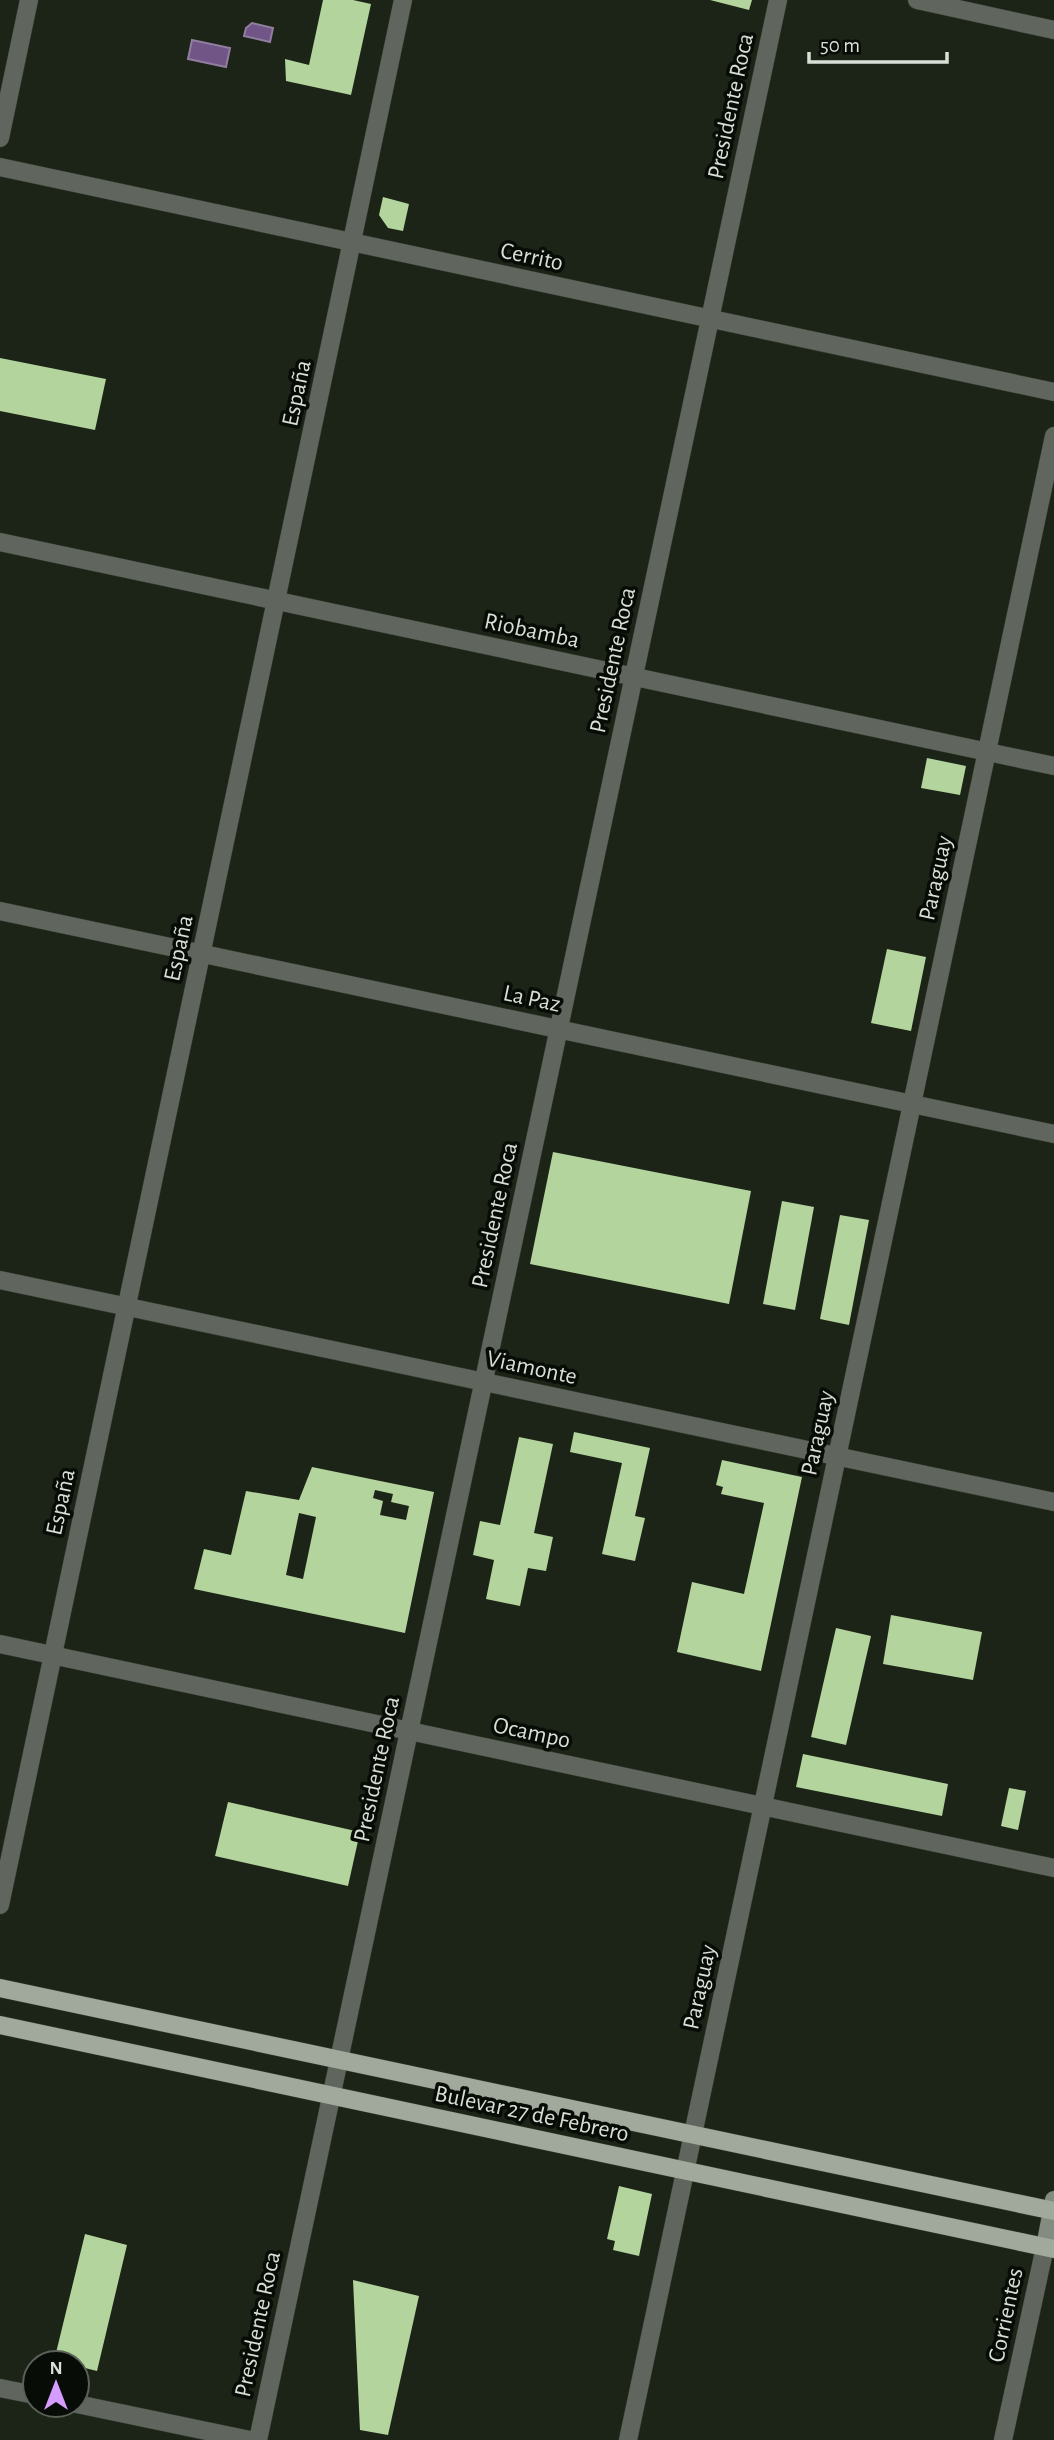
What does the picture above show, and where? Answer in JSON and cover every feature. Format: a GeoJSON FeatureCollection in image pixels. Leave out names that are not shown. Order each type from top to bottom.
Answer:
{"type":"FeatureCollection","features":[{"type":"Feature","properties":{"kind":"main road","name":"Bulevar 27 de Febrero"},"geometry":{"type":"LineString","coordinates":[[0,1988],[692,2135],[1053,2207]]}},
{"type":"Feature","properties":{"kind":"main road","name":"Bulevar 27 de Febrero"},"geometry":{"type":"LineString","coordinates":[[0,2025],[1049,2248]]}},
{"type":"Feature","properties":{"kind":"main road","name":"Corrientes"},"geometry":{"type":"LineString","coordinates":[[1049,2248],[1053,2207]]}},
{"type":"Feature","properties":{"kind":"street"},"geometry":{"type":"LineString","coordinates":[[0,138],[29,0]]}},
{"type":"Feature","properties":{"kind":"street","name":"España"},"geometry":{"type":"LineString","coordinates":[[0,1905],[403,0]]}},
{"type":"Feature","properties":{"kind":"street","name":"Presidente Roca"},"geometry":{"type":"LineString","coordinates":[[258,2440],[778,0]]}},
{"type":"Feature","properties":{"kind":"street"},"geometry":{"type":"LineString","coordinates":[[917,0],[1054,30]]}},
{"type":"Feature","properties":{"kind":"street","name":"Cerrito"},"geometry":{"type":"LineString","coordinates":[[0,167],[1054,392]]}},
{"type":"Feature","properties":{"kind":"street","name":"Paraguay"},"geometry":{"type":"LineString","coordinates":[[628,2440],[1054,436]]}},
{"type":"Feature","properties":{"kind":"street","name":"Riobamba"},"geometry":{"type":"LineString","coordinates":[[0,542],[1054,766]]}},
{"type":"Feature","properties":{"kind":"street","name":"La Paz"},"geometry":{"type":"LineString","coordinates":[[0,911],[1054,1134]]}},
{"type":"Feature","properties":{"kind":"street","name":"Viamonte"},"geometry":{"type":"LineString","coordinates":[[0,1280],[1054,1502]]}},
{"type":"Feature","properties":{"kind":"street","name":"Ocampo"},"geometry":{"type":"LineString","coordinates":[[0,1644],[1054,1868]]}},
{"type":"Feature","properties":{"kind":"street","name":"Corrientes"},"geometry":{"type":"LineString","coordinates":[[1003,2440],[1049,2248]]}},
{"type":"Feature","properties":{"kind":"street"},"geometry":{"type":"LineString","coordinates":[[0,2388],[21,2392]]}},
{"type":"Feature","properties":{"kind":"street"},"geometry":{"type":"LineString","coordinates":[[91,2407],[250,2440]]}},
{"type":"Feature","properties":{"kind":"shaded area"},"geometry":{"type":"Polygon","coordinates":[[[252,23],[273,28],[270,42],[244,36],[246,28],[252,23]]]}},
{"type":"Feature","properties":{"kind":"shaded area"},"geometry":{"type":"Polygon","coordinates":[[[192,40],[230,48],[226,67],[188,59],[192,40]]]}},
{"type":"Feature","properties":{"kind":"building"},"geometry":{"type":"Polygon","coordinates":[[[323,0],[353,0],[371,4],[351,95],[286,81],[285,59],[309,65],[323,0]]]}},
{"type":"Feature","properties":{"kind":"building"},"geometry":{"type":"Polygon","coordinates":[[[710,0],[752,0],[749,10],[710,0]]]}},
{"type":"Feature","properties":{"kind":"building"},"geometry":{"type":"Polygon","coordinates":[[[383,197],[409,204],[403,231],[388,228],[379,215],[383,197]]]}},
{"type":"Feature","properties":{"kind":"building"},"geometry":{"type":"Polygon","coordinates":[[[0,358],[106,379],[95,430],[0,411],[0,358]]]}},
{"type":"Feature","properties":{"kind":"building"},"geometry":{"type":"Polygon","coordinates":[[[927,758],[966,766],[960,795],[921,788],[927,758]]]}},
{"type":"Feature","properties":{"kind":"building"},"geometry":{"type":"Polygon","coordinates":[[[887,949],[926,957],[911,1031],[871,1023],[887,949]]]}},
{"type":"Feature","properties":{"kind":"building"},"geometry":{"type":"Polygon","coordinates":[[[553,1152],[751,1191],[729,1304],[530,1264],[553,1152]]]}},
{"type":"Feature","properties":{"kind":"building"},"geometry":{"type":"Polygon","coordinates":[[[782,1201],[814,1207],[795,1310],[763,1304],[782,1201]]]}},
{"type":"Feature","properties":{"kind":"building"},"geometry":{"type":"Polygon","coordinates":[[[840,1215],[869,1220],[849,1325],[820,1319],[840,1215]]]}},
{"type":"Feature","properties":{"kind":"building"},"geometry":{"type":"Polygon","coordinates":[[[574,1432],[650,1448],[635,1516],[645,1518],[635,1561],[602,1554],[622,1463],[570,1452],[574,1432]]]}},
{"type":"Feature","properties":{"kind":"building"},"geometry":{"type":"Polygon","coordinates":[[[519,1437],[553,1444],[534,1533],[553,1537],[546,1571],[528,1568],[520,1606],[486,1599],[494,1560],[473,1555],[480,1521],[500,1525],[519,1437]]]}},
{"type":"Feature","properties":{"kind":"building"},"geometry":{"type":"Polygon","coordinates":[[[722,1460],[802,1477],[761,1671],[677,1652],[692,1582],[744,1594],[764,1503],[721,1494],[723,1487],[716,1485],[722,1460]]]}},
{"type":"Feature","properties":{"kind":"building"},"geometry":{"type":"Polygon","coordinates":[[[312,1467],[434,1492],[405,1633],[194,1589],[204,1549],[231,1555],[246,1491],[299,1500],[312,1467]],[[375,1490],[373,1498],[383,1501],[380,1515],[406,1520],[409,1506],[391,1502],[393,1494],[375,1490]],[[299,1513],[286,1575],[303,1579],[316,1517],[299,1513]]]}},
{"type":"Feature","properties":{"kind":"building"},"geometry":{"type":"Polygon","coordinates":[[[891,1615],[982,1632],[973,1680],[883,1664],[891,1615]]]}},
{"type":"Feature","properties":{"kind":"building"},"geometry":{"type":"Polygon","coordinates":[[[836,1628],[871,1636],[846,1745],[811,1737],[836,1628]]]}},
{"type":"Feature","properties":{"kind":"building"},"geometry":{"type":"Polygon","coordinates":[[[803,1754],[948,1784],[942,1816],[796,1787],[803,1754]]]}},
{"type":"Feature","properties":{"kind":"building"},"geometry":{"type":"Polygon","coordinates":[[[1009,1788],[1026,1791],[1018,1830],[1001,1826],[1009,1788]]]}},
{"type":"Feature","properties":{"kind":"building"},"geometry":{"type":"Polygon","coordinates":[[[228,1802],[360,1832],[348,1886],[215,1856],[228,1802]]]}},
{"type":"Feature","properties":{"kind":"building"},"geometry":{"type":"Polygon","coordinates":[[[619,2186],[652,2194],[639,2256],[613,2250],[615,2241],[607,2239],[619,2186]]]}},
{"type":"Feature","properties":{"kind":"building"},"geometry":{"type":"Polygon","coordinates":[[[85,2234],[127,2245],[97,2371],[91,2370],[91,2349],[57,2349],[85,2234]]]}},
{"type":"Feature","properties":{"kind":"building"},"geometry":{"type":"Polygon","coordinates":[[[353,2280],[419,2296],[388,2435],[360,2430],[353,2280]]]}}]}
